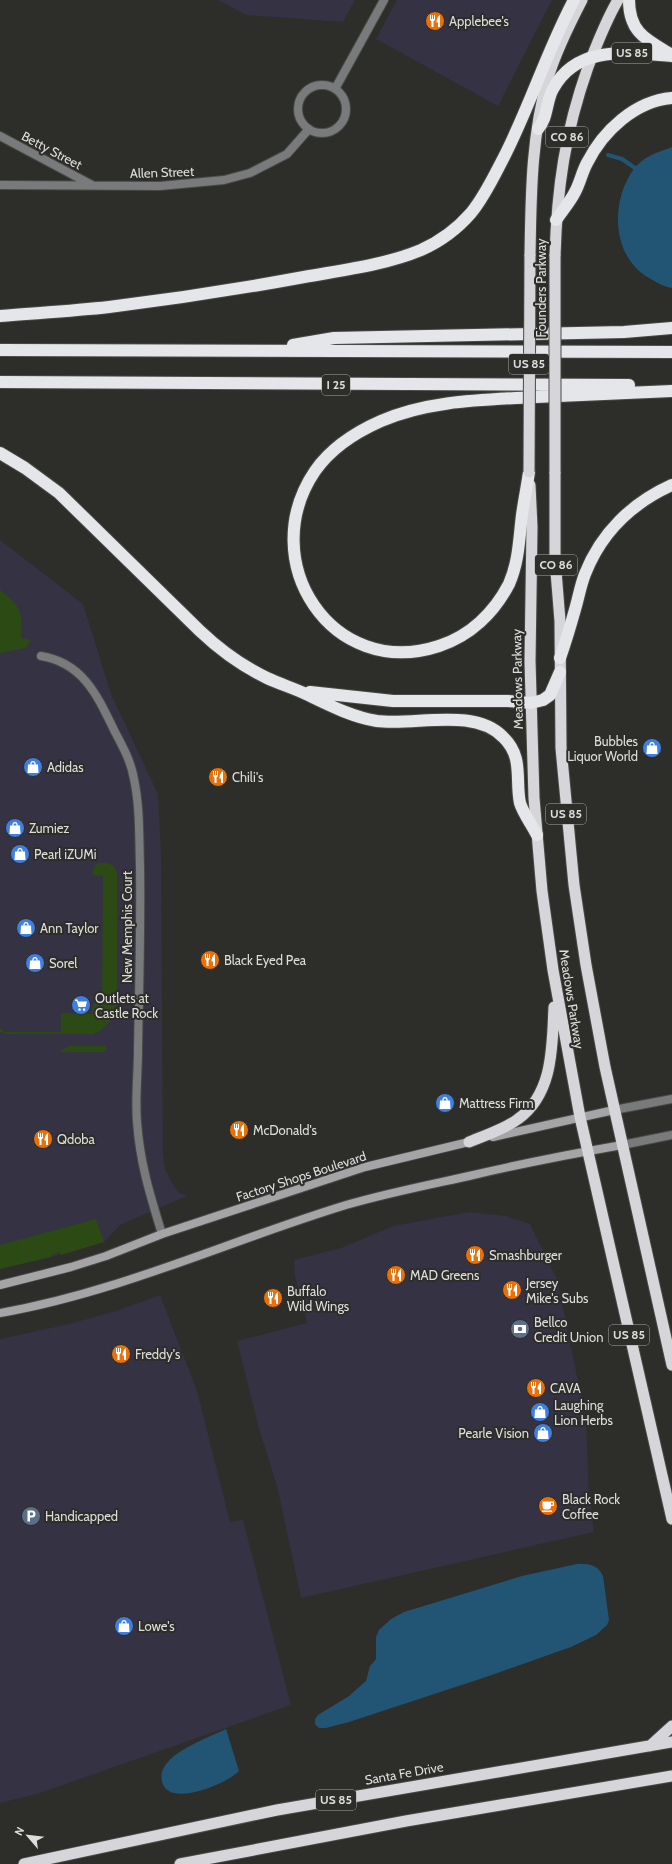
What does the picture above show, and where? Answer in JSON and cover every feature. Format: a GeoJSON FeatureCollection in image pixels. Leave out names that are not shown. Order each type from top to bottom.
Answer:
{"type":"FeatureCollection","features":[{"type":"Feature","properties":{"kind":"highway"},"geometry":{"type":"LineString","coordinates":[[0,316],[107,307],[254,287],[363,266],[422,249],[455,229],[483,196],[520,125],[533,91],[574,0]]}},
{"type":"Feature","properties":{"kind":"highway","name":"Founders Parkway"},"geometry":{"type":"LineString","coordinates":[[530,472],[531,176],[548,78],[564,37],[582,0]]}},
{"type":"Feature","properties":{"kind":"highway","name":"Founders Parkway"},"geometry":{"type":"LineString","coordinates":[[560,658],[560,621],[555,559],[554,472],[556,220],[564,150],[570,123],[602,29],[618,0]]}},
{"type":"Feature","properties":{"kind":"highway"},"geometry":{"type":"LineString","coordinates":[[628,0],[632,22],[639,33],[672,56]]}},
{"type":"Feature","properties":{"kind":"highway","name":"US 85"},"geometry":{"type":"LineString","coordinates":[[538,129],[542,124],[552,92],[563,74],[573,66],[592,57],[624,53],[672,56]]}},
{"type":"Feature","properties":{"kind":"highway"},"geometry":{"type":"LineString","coordinates":[[556,220],[575,191],[587,162],[609,132],[629,114],[640,107],[652,102],[672,98]]}},
{"type":"Feature","properties":{"kind":"highway"},"geometry":{"type":"LineString","coordinates":[[264,351],[334,338],[624,332],[672,328]]}},
{"type":"Feature","properties":{"kind":"highway"},"geometry":{"type":"LineString","coordinates":[[0,350],[672,352]]}},
{"type":"Feature","properties":{"kind":"highway","name":"I 25"},"geometry":{"type":"LineString","coordinates":[[0,382],[672,385]]}},
{"type":"Feature","properties":{"kind":"highway"},"geometry":{"type":"LineString","coordinates":[[530,472],[522,516],[519,550],[510,581],[492,610],[462,637],[431,649],[410,653],[374,649],[341,634],[316,609],[305,592],[295,561],[293,543],[294,523],[298,506],[305,488],[315,470],[327,456],[353,436],[381,421],[409,412],[446,403],[672,391]]}},
{"type":"Feature","properties":{"kind":"highway"},"geometry":{"type":"LineString","coordinates":[[0,453],[38,477],[64,498],[214,644],[253,671],[341,710],[378,721],[460,721],[478,723],[494,728],[512,749],[519,770],[520,803],[537,835]]}},
{"type":"Feature","properties":{"kind":"highway","name":"Meadows Parkway"},"geometry":{"type":"LineString","coordinates":[[530,472],[532,527],[530,662],[531,703],[534,798],[542,892],[555,986],[580,1117],[672,1519]]}},
{"type":"Feature","properties":{"kind":"highway","name":"US 85"},"geometry":{"type":"LineString","coordinates":[[560,658],[584,575],[602,542],[620,520],[632,509],[646,499],[672,485]]}},
{"type":"Feature","properties":{"kind":"highway","name":"Meadows Parkway"},"geometry":{"type":"LineString","coordinates":[[560,658],[562,755],[574,884],[586,966],[614,1110],[672,1364]]}},
{"type":"Feature","properties":{"kind":"highway"},"geometry":{"type":"LineString","coordinates":[[299,691],[393,701],[508,700],[531,703],[543,700],[550,695],[560,672]]}},
{"type":"Feature","properties":{"kind":"highway"},"geometry":{"type":"LineString","coordinates":[[469,1142],[519,1119],[532,1105],[541,1091],[548,1072],[552,1054],[555,986]]}},
{"type":"Feature","properties":{"kind":"highway"},"geometry":{"type":"LineString","coordinates":[[650,1746],[672,1726]]}},
{"type":"Feature","properties":{"kind":"highway","name":"Santa Fe Drive"},"geometry":{"type":"LineString","coordinates":[[24,1864],[277,1810],[672,1742]]}},
{"type":"Feature","properties":{"kind":"highway"},"geometry":{"type":"LineString","coordinates":[[180,1864],[406,1821],[670,1777]]}},
{"type":"Feature","properties":{"kind":"main road","name":"Factory Shops Boulevard"},"geometry":{"type":"LineString","coordinates":[[0,1284],[71,1267],[106,1256],[162,1234],[365,1167],[614,1110]]}},
{"type":"Feature","properties":{"kind":"main road"},"geometry":{"type":"LineString","coordinates":[[0,1313],[62,1299],[108,1286],[308,1218],[386,1194],[622,1145]]}},
{"type":"Feature","properties":{"kind":"street"},"geometry":{"type":"LineString","coordinates":[[335,89],[384,0]]}},
{"type":"Feature","properties":{"kind":"street"},"geometry":{"type":"LineString","coordinates":[[319,86],[327,86],[335,89],[344,100],[346,108],[342,122],[331,132],[316,132],[309,129],[303,124],[299,116],[298,108],[302,97],[311,88],[319,86]]}},
{"type":"Feature","properties":{"kind":"street","name":"Allen Street"},"geometry":{"type":"LineString","coordinates":[[0,185],[160,186],[224,180],[250,173],[287,154],[309,129]]}},
{"type":"Feature","properties":{"kind":"street","name":"Betty Street"},"geometry":{"type":"LineString","coordinates":[[0,136],[92,186]]}},
{"type":"Feature","properties":{"kind":"street","name":"New Memphis Court"},"geometry":{"type":"LineString","coordinates":[[41,656],[50,658],[77,672],[92,687],[127,755],[134,777],[139,820],[140,890],[137,1120],[141,1164],[162,1234]]}},
{"type":"Feature","properties":{"kind":"street"},"geometry":{"type":"LineString","coordinates":[[614,1110],[672,1098]]}},
{"type":"Feature","properties":{"kind":"street"},"geometry":{"type":"LineString","coordinates":[[622,1145],[672,1135]]}},
{"type":"Feature","properties":{"kind":"shaded area"},"geometry":{"type":"Polygon","coordinates":[[[218,0],[355,0],[343,22],[246,15],[218,0]]]}},
{"type":"Feature","properties":{"kind":"shaded area"},"geometry":{"type":"Polygon","coordinates":[[[397,0],[552,0],[498,106],[376,39],[397,0]]]}},
{"type":"Feature","properties":{"kind":"shaded area","name":"Outlets at Castle Rock"},"geometry":{"type":"Polygon","coordinates":[[[0,540],[83,604],[111,694],[158,794],[161,854],[163,1156],[165,1169],[171,1181],[178,1192],[187,1196],[120,1225],[104,1242],[51,1257],[0,1269],[0,540]]]}},
{"type":"Feature","properties":{"kind":"shaded area"},"geometry":{"type":"Polygon","coordinates":[[[469,1212],[506,1216],[530,1224],[557,1279],[586,1420],[589,1492],[594,1532],[301,1598],[277,1486],[259,1429],[237,1341],[307,1323],[295,1277],[294,1260],[341,1248],[393,1226],[469,1212]]]}},
{"type":"Feature","properties":{"kind":"shaded area"},"geometry":{"type":"Polygon","coordinates":[[[160,1295],[197,1391],[230,1522],[243,1520],[291,1705],[37,1794],[0,1803],[0,1339],[69,1324],[116,1311],[160,1295]]]}},
{"type":"Feature","properties":{"kind":"green space"},"geometry":{"type":"Polygon","coordinates":[[[0,590],[16,605],[19,610],[22,622],[21,638],[31,640],[26,648],[0,653],[0,590]]]}},
{"type":"Feature","properties":{"kind":"green space"},"geometry":{"type":"Polygon","coordinates":[[[98,863],[107,863],[114,866],[117,873],[117,1004],[110,1021],[100,1031],[93,1034],[9,1034],[0,1032],[0,1028],[4,1032],[61,1032],[61,1013],[92,1014],[93,1003],[102,1002],[103,876],[92,875],[94,867],[98,863]]]}},
{"type":"Feature","properties":{"kind":"green space"},"geometry":{"type":"Polygon","coordinates":[[[69,1046],[105,1046],[107,1049],[104,1052],[59,1052],[69,1046]]]}},
{"type":"Feature","properties":{"kind":"green space"},"geometry":{"type":"Polygon","coordinates":[[[96,1219],[104,1242],[61,1255],[60,1252],[51,1255],[51,1257],[0,1269],[0,1245],[96,1219]]]}},
{"type":"Feature","properties":{"kind":"water"},"geometry":{"type":"Polygon","coordinates":[[[672,147],[672,288],[649,278],[637,269],[628,257],[618,228],[618,213],[626,183],[637,165],[646,158],[672,147]]]}},
{"type":"Feature","properties":{"kind":"water"},"geometry":{"type":"Polygon","coordinates":[[[577,1564],[585,1564],[595,1567],[603,1576],[609,1620],[607,1625],[596,1635],[571,1647],[486,1677],[349,1722],[326,1728],[319,1728],[315,1724],[315,1719],[318,1715],[349,1696],[366,1681],[370,1666],[376,1659],[376,1637],[379,1630],[391,1619],[404,1612],[522,1576],[577,1564]]]}},
{"type":"Feature","properties":{"kind":"water"},"geometry":{"type":"Polygon","coordinates":[[[226,1729],[239,1771],[223,1782],[198,1791],[185,1794],[174,1793],[166,1789],[161,1778],[162,1771],[173,1757],[195,1743],[226,1729]]]}},
{"type":"Feature","properties":{"kind":"waterway"},"geometry":{"type":"LineString","coordinates":[[608,155],[622,159],[638,170]]}},
{"type":"Feature","properties":{"kind":"place","name":"Applebee's"},"geometry":{"type":"Point","coordinates":[435,21]}},
{"type":"Feature","properties":{"kind":"place","name":"Bubbles Liquor World"},"geometry":{"type":"Point","coordinates":[652,748]}},
{"type":"Feature","properties":{"kind":"place","name":"Adidas"},"geometry":{"type":"Point","coordinates":[33,767]}},
{"type":"Feature","properties":{"kind":"place","name":"Chili's"},"geometry":{"type":"Point","coordinates":[218,777]}},
{"type":"Feature","properties":{"kind":"place","name":"Zumiez"},"geometry":{"type":"Point","coordinates":[15,828]}},
{"type":"Feature","properties":{"kind":"place","name":"Pearl iZUMi"},"geometry":{"type":"Point","coordinates":[20,854]}},
{"type":"Feature","properties":{"kind":"place","name":"Ann Taylor"},"geometry":{"type":"Point","coordinates":[26,928]}},
{"type":"Feature","properties":{"kind":"place","name":"Black Eyed Pea"},"geometry":{"type":"Point","coordinates":[210,960]}},
{"type":"Feature","properties":{"kind":"place","name":"Sorel"},"geometry":{"type":"Point","coordinates":[35,963]}},
{"type":"Feature","properties":{"kind":"place","name":"Outlets at Castle Rock"},"geometry":{"type":"Point","coordinates":[81,1005]}},
{"type":"Feature","properties":{"kind":"place","name":"Mattress Firm"},"geometry":{"type":"Point","coordinates":[445,1103]}},
{"type":"Feature","properties":{"kind":"place","name":"McDonald's"},"geometry":{"type":"Point","coordinates":[239,1130]}},
{"type":"Feature","properties":{"kind":"place","name":"Qdoba"},"geometry":{"type":"Point","coordinates":[43,1139]}},
{"type":"Feature","properties":{"kind":"place","name":"Smashburger"},"geometry":{"type":"Point","coordinates":[475,1255]}},
{"type":"Feature","properties":{"kind":"place","name":"MAD Greens"},"geometry":{"type":"Point","coordinates":[396,1275]}},
{"type":"Feature","properties":{"kind":"place","name":"Jersey Mike's Subs"},"geometry":{"type":"Point","coordinates":[512,1290]}},
{"type":"Feature","properties":{"kind":"place","name":"Buffalo Wild Wings"},"geometry":{"type":"Point","coordinates":[273,1298]}},
{"type":"Feature","properties":{"kind":"place","name":"Bellco Credit Union"},"geometry":{"type":"Point","coordinates":[520,1329]}},
{"type":"Feature","properties":{"kind":"place","name":"Freddy's"},"geometry":{"type":"Point","coordinates":[121,1354]}},
{"type":"Feature","properties":{"kind":"place","name":"CAVA"},"geometry":{"type":"Point","coordinates":[536,1388]}},
{"type":"Feature","properties":{"kind":"place","name":"Laughing Lion Herbs"},"geometry":{"type":"Point","coordinates":[540,1412]}},
{"type":"Feature","properties":{"kind":"place","name":"Pearle Vision"},"geometry":{"type":"Point","coordinates":[543,1433]}},
{"type":"Feature","properties":{"kind":"place","name":"Black Rock Coffee"},"geometry":{"type":"Point","coordinates":[548,1506]}},
{"type":"Feature","properties":{"kind":"place","name":"Handicapped"},"geometry":{"type":"Point","coordinates":[31,1516]}},
{"type":"Feature","properties":{"kind":"place","name":"Lowe's"},"geometry":{"type":"Point","coordinates":[124,1626]}}]}
